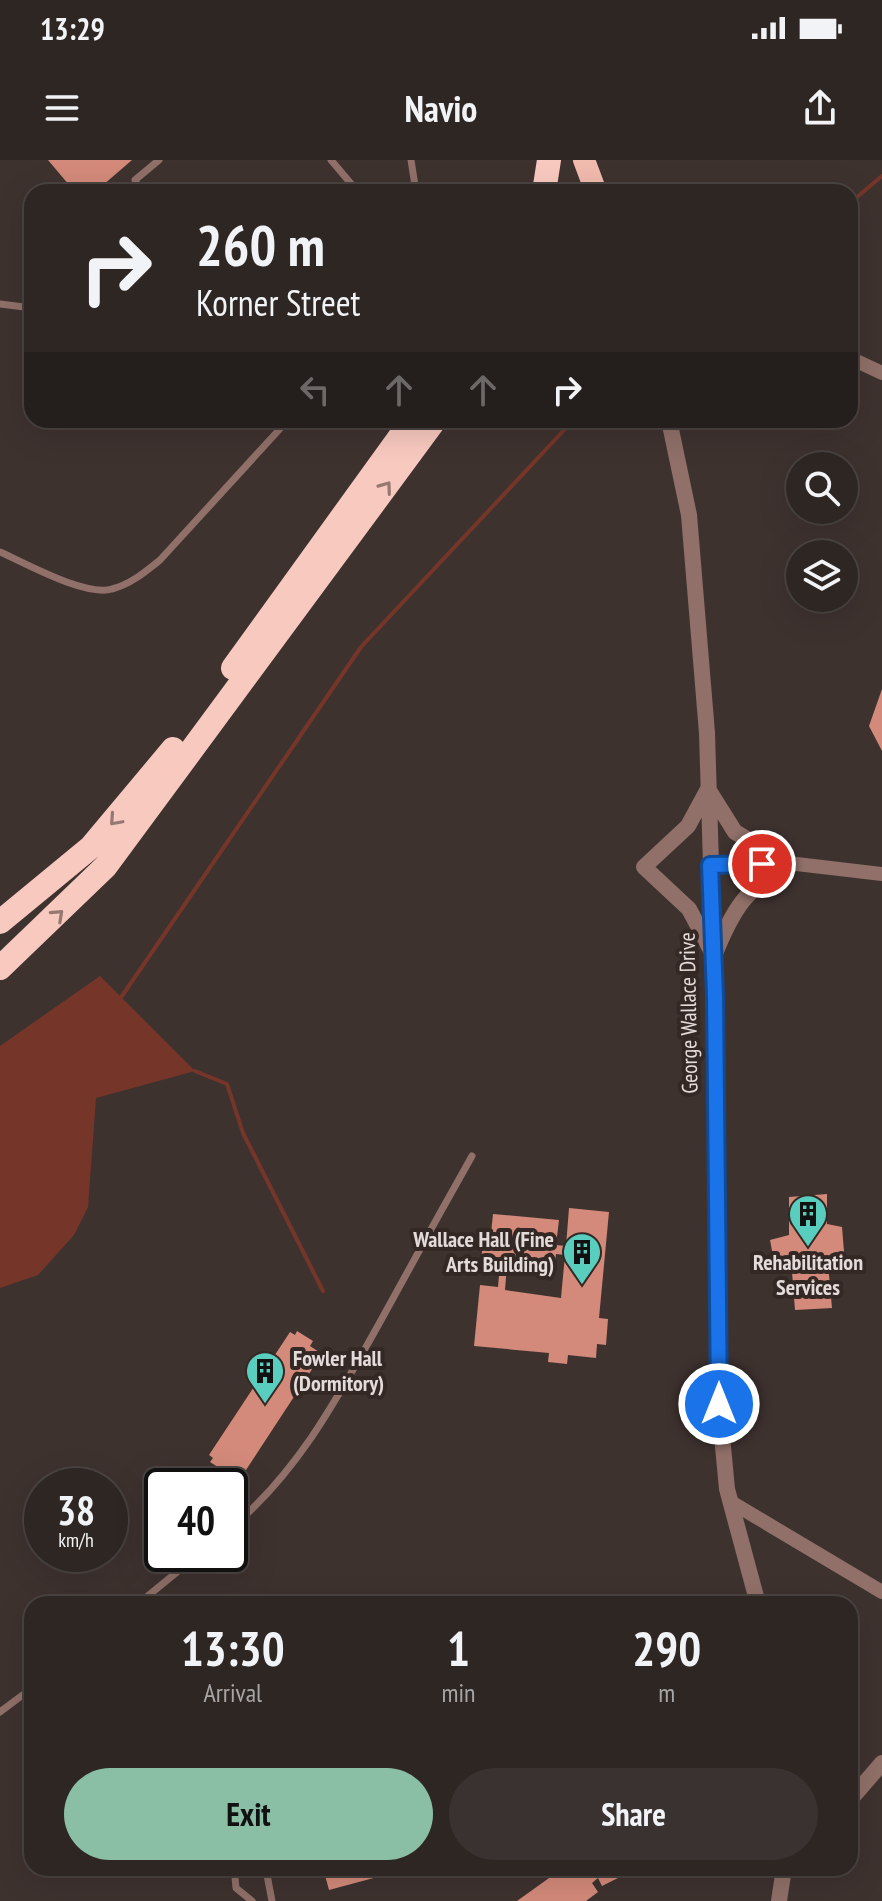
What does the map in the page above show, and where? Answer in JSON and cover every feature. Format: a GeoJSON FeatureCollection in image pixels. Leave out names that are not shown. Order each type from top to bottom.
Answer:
{"type":"FeatureCollection","features":[{"type":"Feature","properties":{"kind":"highway"},"geometry":{"type":"LineString","coordinates":[[545,184],[549,160]]}},
{"type":"Feature","properties":{"kind":"highway"},"geometry":{"type":"LineString","coordinates":[[584,160],[593,184]]}},
{"type":"Feature","properties":{"kind":"highway"},"geometry":{"type":"LineString","coordinates":[[0,922],[91,847],[154,774],[406,428]]}},
{"type":"Feature","properties":{"kind":"highway"},"geometry":{"type":"LineString","coordinates":[[0,968],[106,866],[429,428]]}},
{"type":"Feature","properties":{"kind":"street"},"geometry":{"type":"LineString","coordinates":[[858,362],[882,373]]}},
{"type":"Feature","properties":{"kind":"street","name":"George Wallace Drive"},"geometry":{"type":"LineString","coordinates":[[671,428],[689,515],[707,733],[714,956],[719,1404],[731,1502],[756,1596]]}},
{"type":"Feature","properties":{"kind":"street"},"geometry":{"type":"LineString","coordinates":[[714,956],[689,909],[644,867],[688,826],[708,789],[735,832],[788,863]]}},
{"type":"Feature","properties":{"kind":"street"},"geometry":{"type":"LineString","coordinates":[[714,956],[728,922],[747,892],[788,863]]}},
{"type":"Feature","properties":{"kind":"street"},"geometry":{"type":"LineString","coordinates":[[710,865],[788,863],[882,874]]}},
{"type":"Feature","properties":{"kind":"street"},"geometry":{"type":"LineString","coordinates":[[731,1502],[882,1592]]}},
{"type":"Feature","properties":{"kind":"street"},"geometry":{"type":"LineString","coordinates":[[858,1791],[882,1763]]}},
{"type":"Feature","properties":{"kind":"street"},"geometry":{"type":"LineString","coordinates":[[779,1901],[783,1876]]}},
{"type":"Feature","properties":{"kind":"lane"},"geometry":{"type":"LineString","coordinates":[[137,184],[135,180],[159,160]]}},
{"type":"Feature","properties":{"kind":"lane"},"geometry":{"type":"LineString","coordinates":[[331,160],[351,184]]}},
{"type":"Feature","properties":{"kind":"lane"},"geometry":{"type":"LineString","coordinates":[[411,160],[415,184]]}},
{"type":"Feature","properties":{"kind":"lane"},"geometry":{"type":"LineString","coordinates":[[0,304],[24,307]]}},
{"type":"Feature","properties":{"kind":"lane"},"geometry":{"type":"LineString","coordinates":[[0,552],[71,583],[109,591],[136,579],[160,560],[281,428]]}},
{"type":"Feature","properties":{"kind":"lane"},"geometry":{"type":"LineString","coordinates":[[248,1514],[291,1470],[331,1411],[472,1156]]}},
{"type":"Feature","properties":{"kind":"lane"},"geometry":{"type":"LineString","coordinates":[[148,1596],[177,1572]]}},
{"type":"Feature","properties":{"kind":"lane"},"geometry":{"type":"LineString","coordinates":[[0,1712],[24,1694]]}},
{"type":"Feature","properties":{"kind":"lane"},"geometry":{"type":"LineString","coordinates":[[235,1876],[236,1888],[252,1901]]}},
{"type":"Feature","properties":{"kind":"lane"},"geometry":{"type":"LineString","coordinates":[[267,1876],[272,1901]]}},
{"type":"Feature","properties":{"kind":"shaded area"},"geometry":{"type":"Polygon","coordinates":[[[100,976],[195,1071],[96,1098],[88,1207],[74,1235],[38,1275],[0,1288],[0,1046],[100,976]]]}},
{"type":"Feature","properties":{"kind":"building"},"geometry":{"type":"Polygon","coordinates":[[[48,160],[132,160],[104,184],[68,184],[48,160]]]}},
{"type":"Feature","properties":{"kind":"building"},"geometry":{"type":"Polygon","coordinates":[[[882,689],[882,751],[869,726],[882,689]]]}},
{"type":"Feature","properties":{"kind":"building","name":"Rehabilitation Services"},"geometry":{"type":"Polygon","coordinates":[[[827,1194],[827,1224],[842,1227],[845,1264],[828,1264],[832,1308],[795,1310],[791,1259],[773,1256],[770,1240],[789,1235],[789,1197],[827,1194]]]}},
{"type":"Feature","properties":{"kind":"building","name":"Wallace Hall (Fine Arts Building)"},"geometry":{"type":"Polygon","coordinates":[[[569,1208],[609,1212],[599,1318],[608,1319],[606,1345],[597,1344],[596,1358],[568,1355],[567,1364],[548,1362],[549,1353],[474,1346],[480,1285],[498,1287],[500,1264],[481,1262],[483,1242],[490,1243],[493,1214],[559,1220],[556,1245],[566,1246],[569,1208]],[[556,1254],[554,1271],[507,1265],[505,1290],[561,1298],[565,1255],[556,1254]]]}},
{"type":"Feature","properties":{"kind":"building","name":"Fowler Hall (Dormitory)"},"geometry":{"type":"Polygon","coordinates":[[[297,1331],[313,1341],[310,1346],[322,1354],[247,1468],[219,1468],[210,1462],[213,1458],[209,1455],[290,1332],[295,1335],[297,1331]]]}},
{"type":"Feature","properties":{"kind":"building"},"geometry":{"type":"Polygon","coordinates":[[[325,1876],[381,1876],[329,1890],[325,1876]]]}},
{"type":"Feature","properties":{"kind":"building"},"geometry":{"type":"Polygon","coordinates":[[[552,1876],[620,1876],[602,1886],[598,1878],[592,1883],[598,1892],[586,1901],[517,1901],[552,1876]]]}},
{"type":"Feature","properties":{"kind":"waterway"},"geometry":{"type":"LineString","coordinates":[[858,196],[882,176]]}},
{"type":"Feature","properties":{"kind":"waterway"},"geometry":{"type":"LineString","coordinates":[[122,996],[361,647],[566,428]]}},
{"type":"Feature","properties":{"kind":"waterway"},"geometry":{"type":"LineString","coordinates":[[195,1071],[227,1084],[243,1133],[323,1291]]}},
{"type":"Feature","properties":{"kind":"place","name":"Rehabilitation Services"},"geometry":{"type":"Point","coordinates":[808,1248]}},
{"type":"Feature","properties":{"kind":"place","name":"Wallace Hall (Fine Arts Building)"},"geometry":{"type":"Point","coordinates":[582,1286]}},
{"type":"Feature","properties":{"kind":"place","name":"Fowler Hall (Dormitory)"},"geometry":{"type":"Point","coordinates":[265,1405]}},
{"type":"Feature","properties":{"kind":"route"},"geometry":{"type":"LineString","coordinates":[[719,1404],[715,996],[710,865],[762,864]]}}]}
